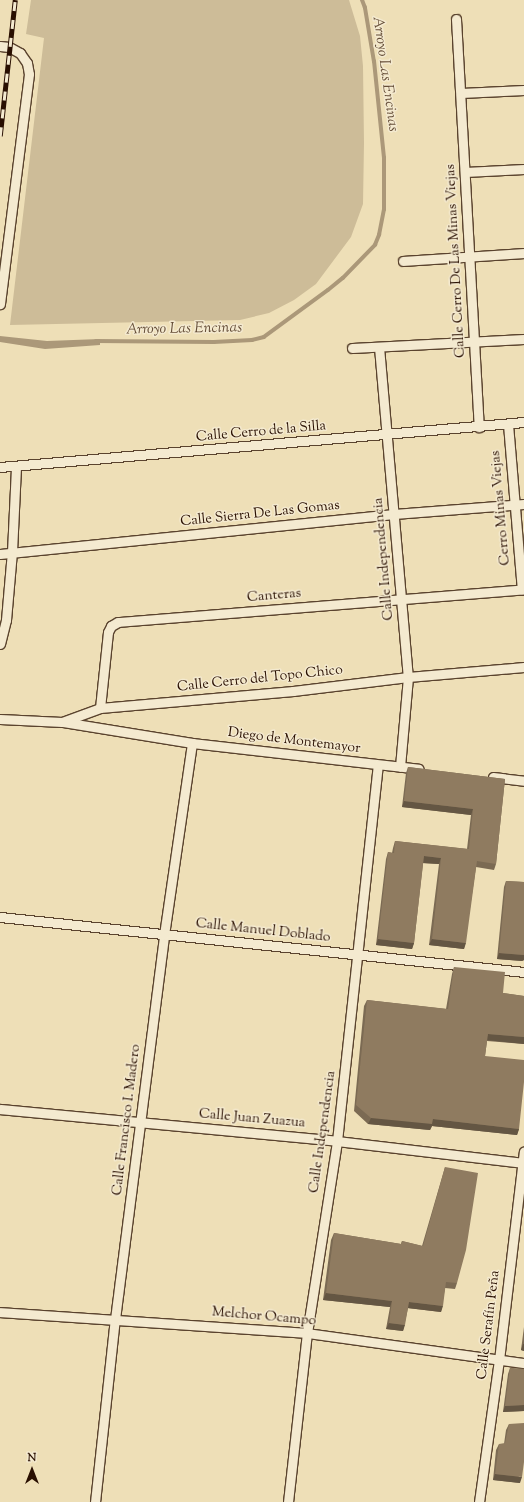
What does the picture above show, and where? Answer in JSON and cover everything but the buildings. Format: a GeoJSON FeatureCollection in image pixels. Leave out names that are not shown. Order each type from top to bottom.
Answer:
{"type":"FeatureCollection","features":[{"type":"Feature","properties":{"kind":"street","name":"Calle Cerro De Las Minas Viejas"},"geometry":{"type":"LineString","coordinates":[[456,19],[479,427]]}},
{"type":"Feature","properties":{"kind":"street"},"geometry":{"type":"LineString","coordinates":[[0,46],[9,47],[20,53],[27,63],[30,74],[0,304]]}},
{"type":"Feature","properties":{"kind":"street"},"geometry":{"type":"LineString","coordinates":[[461,93],[524,90]]}},
{"type":"Feature","properties":{"kind":"street"},"geometry":{"type":"LineString","coordinates":[[465,172],[524,169]]}},
{"type":"Feature","properties":{"kind":"street"},"geometry":{"type":"LineString","coordinates":[[403,261],[524,253]]}},
{"type":"Feature","properties":{"kind":"street"},"geometry":{"type":"LineString","coordinates":[[352,348],[524,339]]}},
{"type":"Feature","properties":{"kind":"street","name":"Calle Independencia"},"geometry":{"type":"LineString","coordinates":[[379,347],[408,677],[400,767]]}},
{"type":"Feature","properties":{"kind":"street","name":"Calle Cerro de la Silla"},"geometry":{"type":"LineString","coordinates":[[0,467],[524,422]]}},
{"type":"Feature","properties":{"kind":"street","name":"Cerro Minas Viejas"},"geometry":{"type":"LineString","coordinates":[[508,424],[520,505],[523,589]]}},
{"type":"Feature","properties":{"kind":"street"},"geometry":{"type":"LineString","coordinates":[[0,644],[6,620],[12,552],[16,466]]}},
{"type":"Feature","properties":{"kind":"street","name":"Calle Sierra De Las Gomas"},"geometry":{"type":"LineString","coordinates":[[0,554],[209,534],[394,514],[520,505]]}},
{"type":"Feature","properties":{"kind":"street","name":"Canteras"},"geometry":{"type":"LineString","coordinates":[[100,708],[108,632],[111,626],[118,622],[258,612],[401,598],[523,589]]}},
{"type":"Feature","properties":{"kind":"street","name":"Calle Cerro del Topo Chico"},"geometry":{"type":"LineString","coordinates":[[0,719],[62,722],[100,708],[293,691],[408,677],[524,667]]}},
{"type":"Feature","properties":{"kind":"street","name":"Diego de Montemayor"},"geometry":{"type":"LineString","coordinates":[[62,722],[192,743],[431,771]]}},
{"type":"Feature","properties":{"kind":"street","name":"Calle Francisco I. Madero"},"geometry":{"type":"LineString","coordinates":[[95,1502],[115,1319],[164,935],[192,743]]}},
{"type":"Feature","properties":{"kind":"street","name":"Calle Independencia"},"geometry":{"type":"LineString","coordinates":[[288,1502],[307,1333],[337,1142],[378,765]]}},
{"type":"Feature","properties":{"kind":"street"},"geometry":{"type":"LineString","coordinates":[[485,776],[524,781]]}},
{"type":"Feature","properties":{"kind":"street","name":"Calle Manuel Doblado"},"geometry":{"type":"LineString","coordinates":[[0,917],[524,972]]}},
{"type":"Feature","properties":{"kind":"street","name":"Calle Juan Zuazua"},"geometry":{"type":"LineString","coordinates":[[0,1109],[337,1142],[523,1163]]}},
{"type":"Feature","properties":{"kind":"street","name":"Calle Serafín Peña"},"geometry":{"type":"LineString","coordinates":[[479,1502],[499,1360],[524,1151]]}},
{"type":"Feature","properties":{"kind":"street","name":"Melchor Ocampo"},"geometry":{"type":"LineString","coordinates":[[0,1312],[307,1333],[524,1363]]}},
{"type":"Feature","properties":{"kind":"shaded area"},"geometry":{"type":"Polygon","coordinates":[[[31,0],[349,0],[360,36],[363,66],[363,204],[351,237],[316,284],[294,300],[269,313],[240,320],[10,325],[44,38],[26,34],[31,0]]]}},
{"type":"Feature","properties":{"kind":"shaded area"},"geometry":{"type":"Polygon","coordinates":[[[0,336],[47,341],[100,339],[100,345],[45,349],[0,342],[0,336]]]}},
{"type":"Feature","properties":{"kind":"waterway","name":"Arroyo Las Encinas"},"geometry":{"type":"LineString","coordinates":[[96,341],[214,342],[252,340],[264,337],[343,278],[375,245],[379,235],[384,210],[384,158],[374,62],[365,8],[362,0]]}},
{"type":"Feature","properties":{"kind":"railway"},"geometry":{"type":"LineString","coordinates":[[0,136],[15,0]]}}]}
